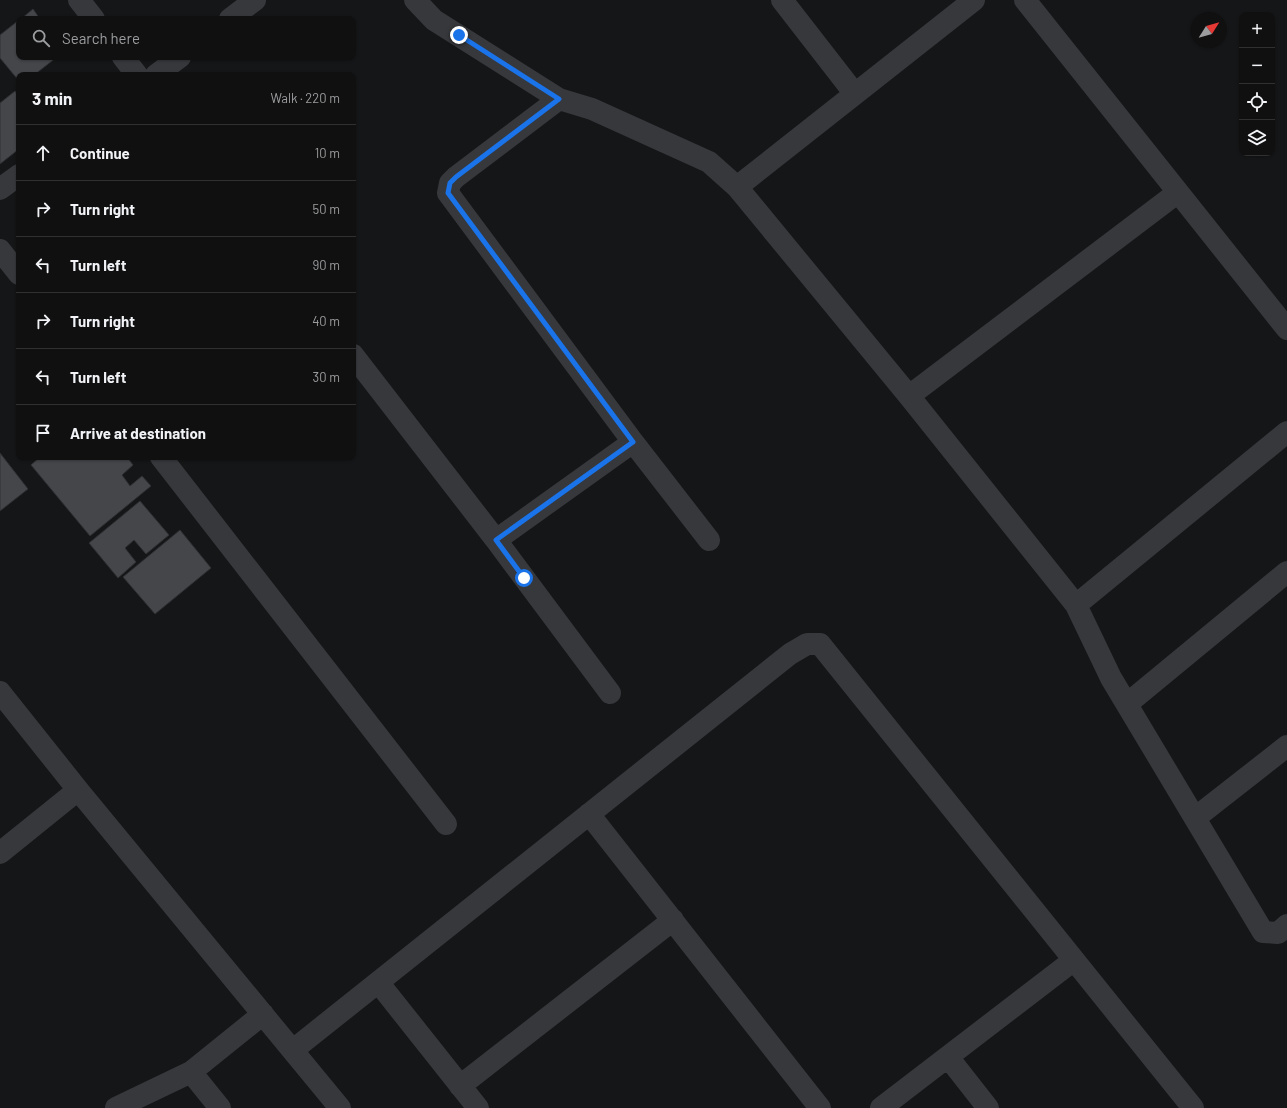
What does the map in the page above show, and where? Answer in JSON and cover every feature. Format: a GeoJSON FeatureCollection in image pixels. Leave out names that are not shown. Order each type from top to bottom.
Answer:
{"type":"FeatureCollection","features":[{"type":"Feature","properties":{"kind":"street"},"geometry":{"type":"LineString","coordinates":[[79,0],[92,16]]}},
{"type":"Feature","properties":{"kind":"street"},"geometry":{"type":"LineString","coordinates":[[234,16],[255,0]]}},
{"type":"Feature","properties":{"kind":"street"},"geometry":{"type":"LineString","coordinates":[[415,0],[434,20],[559,99],[592,109],[709,162],[737,187],[909,396],[1076,605],[1111,678],[1263,932],[1278,933],[1287,926]]}},
{"type":"Feature","properties":{"kind":"street"},"geometry":{"type":"LineString","coordinates":[[782,0],[855,94]]}},
{"type":"Feature","properties":{"kind":"street"},"geometry":{"type":"LineString","coordinates":[[737,187],[974,0]]}},
{"type":"Feature","properties":{"kind":"street"},"geometry":{"type":"LineString","coordinates":[[1025,0],[1287,330]]}},
{"type":"Feature","properties":{"kind":"street"},"geometry":{"type":"LineString","coordinates":[[125,60],[135,72]]}},
{"type":"Feature","properties":{"kind":"street"},"geometry":{"type":"LineString","coordinates":[[160,72],[176,60]]}},
{"type":"Feature","properties":{"kind":"street"},"geometry":{"type":"LineString","coordinates":[[559,99],[456,177],[450,183],[448,193],[633,442],[709,540]]}},
{"type":"Feature","properties":{"kind":"street"},"geometry":{"type":"LineString","coordinates":[[0,189],[16,177]]}},
{"type":"Feature","properties":{"kind":"street"},"geometry":{"type":"LineString","coordinates":[[909,396],[1177,193]]}},
{"type":"Feature","properties":{"kind":"street"},"geometry":{"type":"LineString","coordinates":[[0,250],[16,270]]}},
{"type":"Feature","properties":{"kind":"street"},"geometry":{"type":"LineString","coordinates":[[356,359],[496,540],[610,693]]}},
{"type":"Feature","properties":{"kind":"street"},"geometry":{"type":"LineString","coordinates":[[1076,605],[1287,432]]}},
{"type":"Feature","properties":{"kind":"street"},"geometry":{"type":"LineString","coordinates":[[496,540],[633,442]]}},
{"type":"Feature","properties":{"kind":"street"},"geometry":{"type":"LineString","coordinates":[[163,460],[446,824]]}},
{"type":"Feature","properties":{"kind":"street"},"geometry":{"type":"LineString","coordinates":[[1127,704],[1287,572]]}},
{"type":"Feature","properties":{"kind":"street"},"geometry":{"type":"LineString","coordinates":[[293,1050],[790,654],[807,644],[820,644],[1193,1108]]}},
{"type":"Feature","properties":{"kind":"street"},"geometry":{"type":"LineString","coordinates":[[0,692],[78,790],[340,1108]]}},
{"type":"Feature","properties":{"kind":"street"},"geometry":{"type":"LineString","coordinates":[[1195,818],[1287,746]]}},
{"type":"Feature","properties":{"kind":"street"},"geometry":{"type":"LineString","coordinates":[[0,853],[78,790]]}},
{"type":"Feature","properties":{"kind":"street"},"geometry":{"type":"LineString","coordinates":[[589,814],[820,1108]]}},
{"type":"Feature","properties":{"kind":"street"},"geometry":{"type":"LineString","coordinates":[[460,1086],[673,920]]}},
{"type":"Feature","properties":{"kind":"street"},"geometry":{"type":"LineString","coordinates":[[881,1108],[1074,960]]}},
{"type":"Feature","properties":{"kind":"street"},"geometry":{"type":"LineString","coordinates":[[378,982],[478,1108]]}},
{"type":"Feature","properties":{"kind":"street"},"geometry":{"type":"LineString","coordinates":[[116,1108],[191,1072],[263,1014]]}},
{"type":"Feature","properties":{"kind":"street"},"geometry":{"type":"LineString","coordinates":[[948,1057],[988,1108]]}},
{"type":"Feature","properties":{"kind":"street"},"geometry":{"type":"LineString","coordinates":[[191,1072],[220,1108]]}},
{"type":"Feature","properties":{"kind":"building"},"geometry":{"type":"Polygon","coordinates":[[[33,9],[38,16],[25,16],[33,9]]]}},
{"type":"Feature","properties":{"kind":"building"},"geometry":{"type":"Polygon","coordinates":[[[16,22],[16,60],[53,60],[38,72],[16,72],[16,77],[0,58],[0,35],[16,22]]]}},
{"type":"Feature","properties":{"kind":"building"},"geometry":{"type":"Polygon","coordinates":[[[15,91],[16,151],[0,164],[0,103],[15,91]]]}},
{"type":"Feature","properties":{"kind":"building"},"geometry":{"type":"Polygon","coordinates":[[[0,453],[28,489],[0,511],[0,453]]]}},
{"type":"Feature","properties":{"kind":"building"},"geometry":{"type":"Polygon","coordinates":[[[37,460],[129,460],[133,465],[122,475],[130,486],[142,476],[151,486],[90,536],[31,465],[37,460]]]}},
{"type":"Feature","properties":{"kind":"building"},"geometry":{"type":"Polygon","coordinates":[[[140,501],[169,535],[146,554],[134,540],[125,548],[136,562],[118,578],[89,543],[140,501]]]}},
{"type":"Feature","properties":{"kind":"building"},"geometry":{"type":"Polygon","coordinates":[[[180,530],[211,568],[155,614],[123,577],[180,530]]]}},
{"type":"Feature","properties":{"kind":"route"},"geometry":{"type":"LineString","coordinates":[[459,35],[559,99],[456,177],[450,183],[448,193],[633,442],[496,540],[524,578]]}}]}
